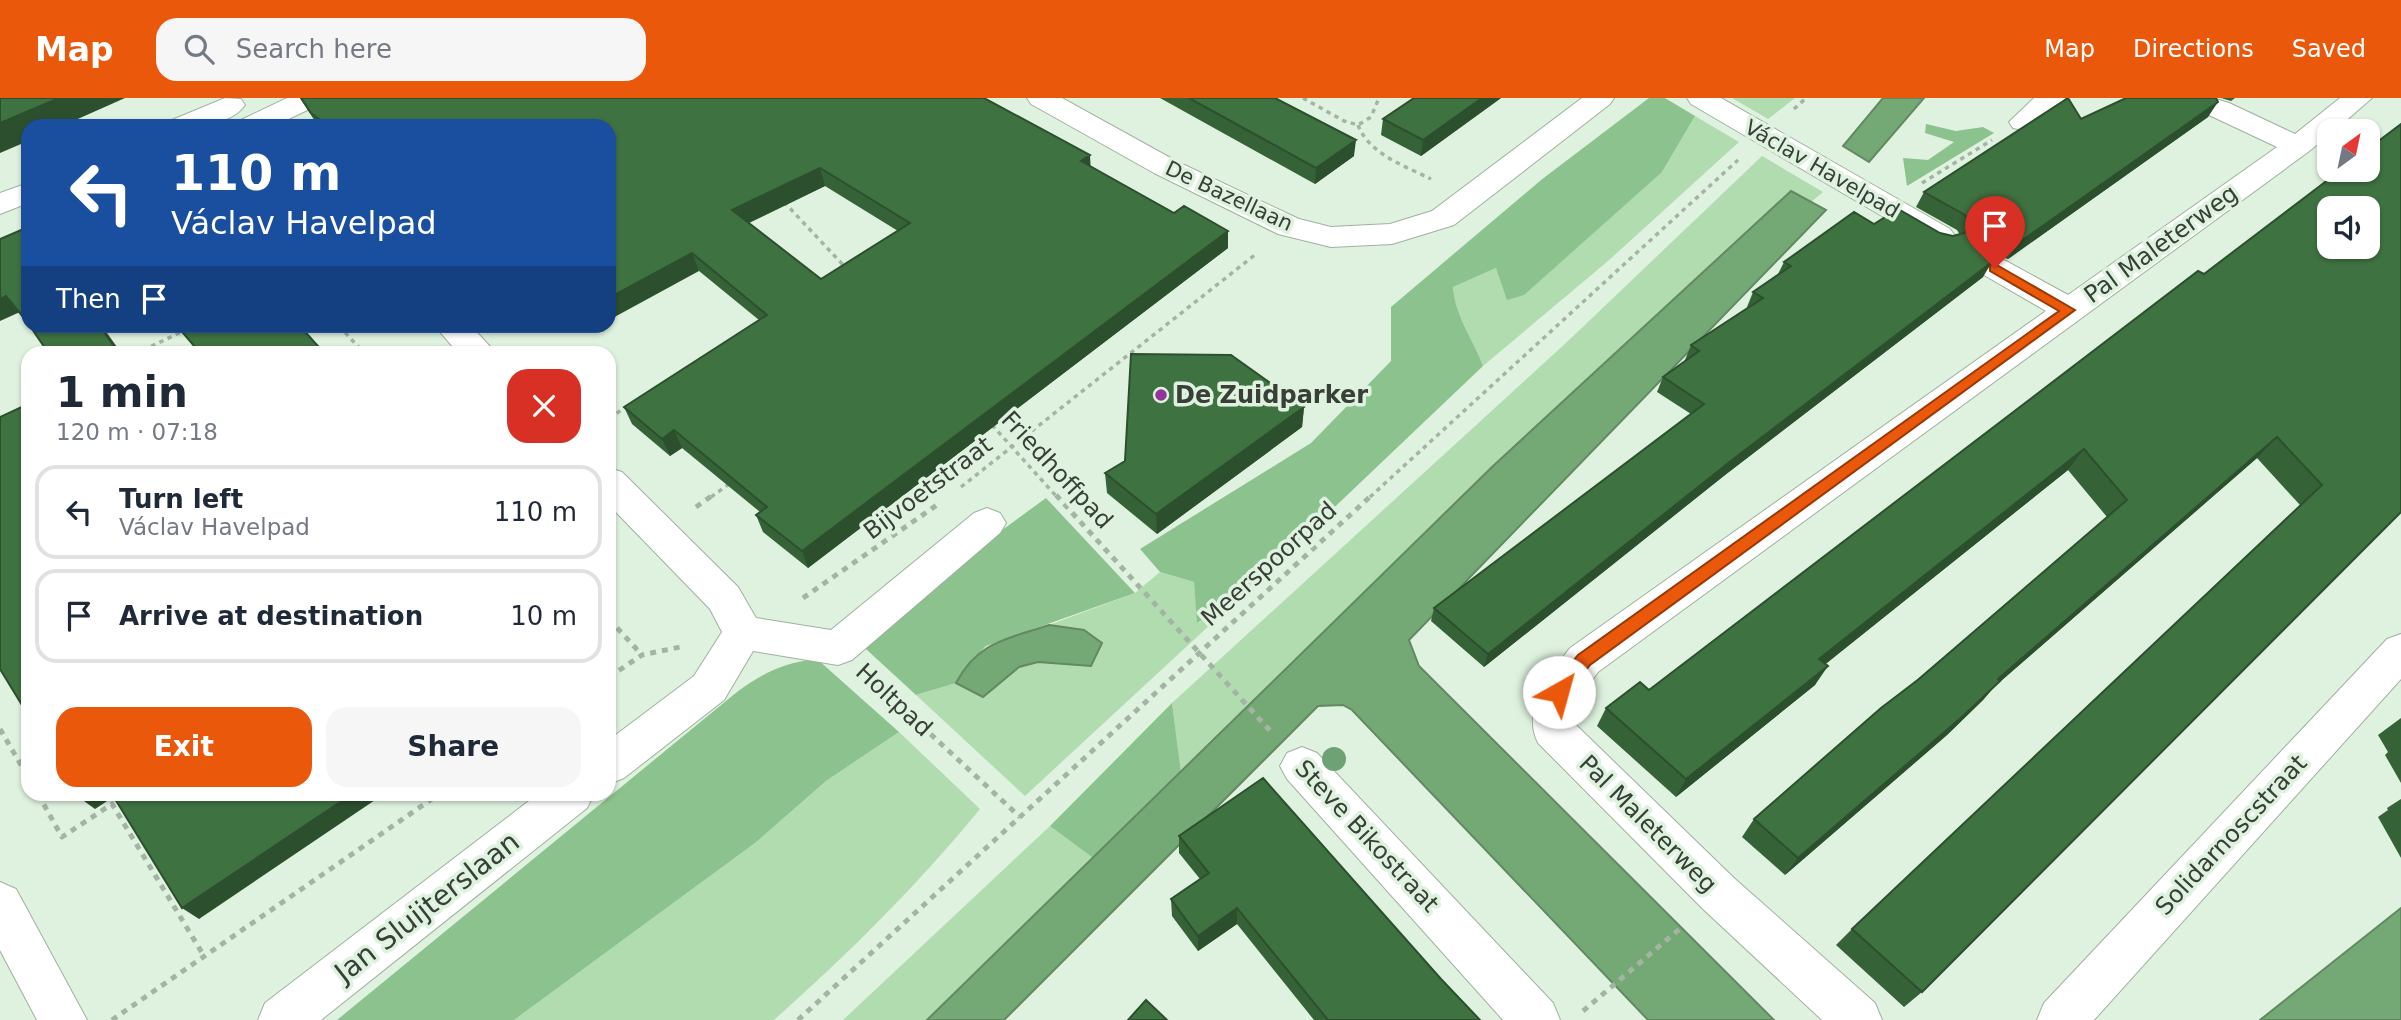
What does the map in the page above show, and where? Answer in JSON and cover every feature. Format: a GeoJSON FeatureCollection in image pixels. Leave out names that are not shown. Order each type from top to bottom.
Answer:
{"type":"FeatureCollection","features":[{"type":"Feature","properties":{"kind":"street"},"geometry":{"type":"LineString","coordinates":[[266,119],[310,98]]}},
{"type":"Feature","properties":{"kind":"street","name":"De Bazellaan"},"geometry":{"type":"LineString","coordinates":[[1041,98],[1173,171],[1289,227],[1331,237],[1392,234],[1443,218],[1600,98]]}},
{"type":"Feature","properties":{"kind":"street","name":"Václav Havelpad"},"geometry":{"type":"LineString","coordinates":[[1701,98],[1944,239]]}},
{"type":"Feature","properties":{"kind":"street"},"geometry":{"type":"LineString","coordinates":[[2023,122],[2051,98]]}},
{"type":"Feature","properties":{"kind":"street","name":"Pal Maleterweg"},"geometry":{"type":"LineString","coordinates":[[1858,1020],[1709,902],[1553,730],[1559,692],[1584,660],[2298,146],[2358,98]]}},
{"type":"Feature","properties":{"kind":"street"},"geometry":{"type":"LineString","coordinates":[[195,119],[228,102],[244,119]]}},
{"type":"Feature","properties":{"kind":"street"},"geometry":{"type":"LineString","coordinates":[[2219,109],[2298,146]]}},
{"type":"Feature","properties":{"kind":"street"},"geometry":{"type":"LineString","coordinates":[[0,204],[21,195]]}},
{"type":"Feature","properties":{"kind":"street"},"geometry":{"type":"LineString","coordinates":[[1995,268],[2068,310]]}},
{"type":"Feature","properties":{"kind":"street"},"geometry":{"type":"LineString","coordinates":[[459,333],[472,346]]}},
{"type":"Feature","properties":{"kind":"street"},"geometry":{"type":"LineString","coordinates":[[616,489],[724,598],[743,633],[709,688],[616,760]]}},
{"type":"Feature","properties":{"kind":"street"},"geometry":{"type":"LineString","coordinates":[[838,648],[987,523]]}},
{"type":"Feature","properties":{"kind":"street","name":"Holtpad"},"geometry":{"type":"LineString","coordinates":[[743,633],[838,648]]}},
{"type":"Feature","properties":{"kind":"street","name":"Solidarnoscstraat"},"geometry":{"type":"LineString","coordinates":[[2061,1020],[2401,651]]}},
{"type":"Feature","properties":{"kind":"street","name":"Steve Bikostraat"},"geometry":{"type":"LineString","coordinates":[[1302,766],[1536,1020]]}},
{"type":"Feature","properties":{"kind":"street","name":"Jan Sluijterslaan"},"geometry":{"type":"LineString","coordinates":[[282,1020],[563,801]]}},
{"type":"Feature","properties":{"kind":"street"},"geometry":{"type":"LineString","coordinates":[[0,904],[63,1020]]}},
{"type":"Feature","properties":{"kind":"path"},"geometry":{"type":"LineString","coordinates":[[1303,98],[1343,121],[1358,125],[1371,117],[1379,98]]}},
{"type":"Feature","properties":{"kind":"path"},"geometry":{"type":"LineString","coordinates":[[1885,205],[2023,122]]}},
{"type":"Feature","properties":{"kind":"path"},"geometry":{"type":"LineString","coordinates":[[1358,125],[1360,135],[1368,143],[1469,199]]}},
{"type":"Feature","properties":{"kind":"path","name":"Meerspoorpad"},"geometry":{"type":"LineString","coordinates":[[798,1020],[1765,136]]}},
{"type":"Feature","properties":{"kind":"path"},"geometry":{"type":"LineString","coordinates":[[778,196],[853,276]]}},
{"type":"Feature","properties":{"kind":"path","name":"Bijvoetstraat"},"geometry":{"type":"LineString","coordinates":[[950,495],[1289,227]]}},
{"type":"Feature","properties":{"kind":"path"},"geometry":{"type":"LineString","coordinates":[[844,266],[856,259]]}},
{"type":"Feature","properties":{"kind":"path"},"geometry":{"type":"LineString","coordinates":[[152,346],[179,333]]}},
{"type":"Feature","properties":{"kind":"path"},"geometry":{"type":"LineString","coordinates":[[346,333],[358,346]]}},
{"type":"Feature","properties":{"kind":"path"},"geometry":{"type":"LineString","coordinates":[[616,413],[632,403]]}},
{"type":"Feature","properties":{"kind":"path","name":"Friedhoffpad"},"geometry":{"type":"LineString","coordinates":[[985,417],[1198,653]]}},
{"type":"Feature","properties":{"kind":"path"},"geometry":{"type":"LineString","coordinates":[[659,533],[739,477]]}},
{"type":"Feature","properties":{"kind":"path","name":"Bijvoetstraat"},"geometry":{"type":"LineString","coordinates":[[642,655],[743,633],[826,584],[939,503]]}},
{"type":"Feature","properties":{"kind":"path"},"geometry":{"type":"LineString","coordinates":[[616,626],[642,655],[616,672]]}},
{"type":"Feature","properties":{"kind":"path","name":"Holtpad"},"geometry":{"type":"LineString","coordinates":[[838,648],[1020,817]]}},
{"type":"Feature","properties":{"kind":"path","name":"Steve Bikostraat"},"geometry":{"type":"LineString","coordinates":[[1198,653],[1302,766]]}},
{"type":"Feature","properties":{"kind":"path"},"geometry":{"type":"LineString","coordinates":[[0,729],[21,765]]}},
{"type":"Feature","properties":{"kind":"path"},"geometry":{"type":"LineString","coordinates":[[42,801],[62,836],[112,804],[204,956]]}},
{"type":"Feature","properties":{"kind":"path"},"geometry":{"type":"LineString","coordinates":[[111,1020],[429,801]]}},
{"type":"Feature","properties":{"kind":"path"},"geometry":{"type":"LineString","coordinates":[[1597,1000],[1709,902]]}},
{"type":"Feature","properties":{"kind":"shaded area"},"geometry":{"type":"Polygon","coordinates":[[[1649,98],[1665,98],[1695,116],[1662,172],[1524,295],[1507,300],[1496,268],[1453,287],[1461,318],[1483,366],[1239,598],[1197,623],[1194,582],[1160,572],[1140,549],[1311,443],[1391,361],[1391,307],[1541,180],[1649,98]]]}},
{"type":"Feature","properties":{"kind":"shaded area"},"geometry":{"type":"Polygon","coordinates":[[[1732,98],[1795,98],[1768,119],[1732,98]]]}},
{"type":"Feature","properties":{"kind":"shaded area"},"geometry":{"type":"Polygon","coordinates":[[[1883,98],[1924,98],[1869,162],[1843,146],[1883,98]]]}},
{"type":"Feature","properties":{"kind":"shaded area"},"geometry":{"type":"Polygon","coordinates":[[[1695,116],[1739,142],[1608,261],[1483,366],[1461,318],[1453,287],[1496,268],[1662,172],[1695,116]]]}},
{"type":"Feature","properties":{"kind":"shaded area"},"geometry":{"type":"Polygon","coordinates":[[[1926,124],[1956,131],[1983,127],[1994,133],[1907,186],[1903,158],[1928,160],[1954,142],[1925,133],[1926,124]]]}},
{"type":"Feature","properties":{"kind":"shaded area"},"geometry":{"type":"Polygon","coordinates":[[[1762,156],[1823,192],[1811,202],[1791,191],[1492,467],[1181,772],[1172,703],[1567,342],[1762,156]]]}},
{"type":"Feature","properties":{"kind":"shaded area"},"geometry":{"type":"Polygon","coordinates":[[[1791,191],[1826,210],[1409,640],[1419,666],[1774,1020],[1648,1020],[1352,710],[1343,705],[1318,706],[1004,1020],[927,1020],[1492,467],[1791,191]]]}},
{"type":"Feature","properties":{"kind":"shaded area"},"geometry":{"type":"Polygon","coordinates":[[[1046,498],[1135,593],[986,646],[964,669],[956,683],[916,695],[854,638],[1046,498]]]}},
{"type":"Feature","properties":{"kind":"shaded area"},"geometry":{"type":"Polygon","coordinates":[[[1160,572],[1194,582],[1198,623],[1239,598],[1025,796],[916,695],[956,683],[983,697],[1019,667],[1038,662],[1091,666],[1084,630],[1049,625],[1135,593],[1160,572]]]}},
{"type":"Feature","properties":{"kind":"shaded area"},"geometry":{"type":"Polygon","coordinates":[[[1049,625],[1084,630],[1102,643],[1091,666],[1038,662],[1019,667],[983,697],[956,683],[974,658],[984,650],[1007,638],[1049,625]]]}},
{"type":"Feature","properties":{"kind":"shaded area"},"geometry":{"type":"Polygon","coordinates":[[[817,659],[899,732],[826,781],[755,843],[514,1020],[337,1020],[604,801],[616,801],[616,791],[737,692],[756,679],[794,663],[817,659]]]}},
{"type":"Feature","properties":{"kind":"shaded area"},"geometry":{"type":"Polygon","coordinates":[[[1172,703],[1181,772],[1093,858],[1050,826],[1172,703]]]}},
{"type":"Feature","properties":{"kind":"shaded area"},"geometry":{"type":"Polygon","coordinates":[[[899,732],[980,809],[881,919],[774,1020],[514,1020],[755,843],[826,781],[899,732]]]}},
{"type":"Feature","properties":{"kind":"shaded area"},"geometry":{"type":"Polygon","coordinates":[[[1050,826],[1093,858],[927,1020],[843,1020],[1050,826]]]}},
{"type":"Feature","properties":{"kind":"shaded area"},"geometry":{"type":"Polygon","coordinates":[[[2401,908],[2401,1020],[2260,1020],[2401,908]]]}},
{"type":"Feature","properties":{"kind":"building"},"geometry":{"type":"Polygon","coordinates":[[[0,98],[59,98],[0,123],[0,98]]]}},
{"type":"Feature","properties":{"kind":"building"},"geometry":{"type":"Polygon","coordinates":[[[301,98],[984,98],[1090,155],[1081,161],[1174,213],[1184,206],[1228,231],[802,551],[756,515],[767,507],[674,430],[662,439],[624,407],[767,315],[692,253],[616,294],[616,119],[319,119],[301,98]],[[820,168],[732,210],[821,279],[910,223],[820,168]]]}},
{"type":"Feature","properties":{"kind":"building"},"geometry":{"type":"Polygon","coordinates":[[[1189,98],[1275,98],[1356,140],[1316,168],[1189,98]]]}},
{"type":"Feature","properties":{"kind":"building"},"geometry":{"type":"Polygon","coordinates":[[[1414,98],[1482,98],[1423,140],[1383,119],[1414,98]]]}},
{"type":"Feature","properties":{"kind":"building"},"geometry":{"type":"Polygon","coordinates":[[[2068,98],[2081,119],[2126,98],[2216,98],[2218,102],[2017,244],[2003,240],[1991,244],[1985,253],[1992,262],[1732,460],[1488,654],[1434,608],[1704,404],[1663,377],[1699,351],[1691,345],[1763,298],[1753,292],[1791,266],[1784,262],[1854,212],[1874,224],[1898,209],[1940,233],[1953,236],[1964,233],[1971,224],[1965,215],[1924,192],[2068,98]]]}},
{"type":"Feature","properties":{"kind":"building"},"geometry":{"type":"Polygon","coordinates":[[[2401,124],[2401,512],[1922,992],[1852,929],[2322,485],[2277,437],[1998,679],[2000,681],[1963,716],[1798,858],[1754,819],[2127,500],[2084,449],[1819,659],[1828,666],[1686,779],[1606,708],[1640,682],[1649,690],[2198,271],[2204,274],[2325,182],[2380,182],[2380,140],[2401,124]]]}},
{"type":"Feature","properties":{"kind":"building"},"geometry":{"type":"Polygon","coordinates":[[[21,230],[21,314],[6,296],[0,299],[0,239],[21,230]]]}},
{"type":"Feature","properties":{"kind":"building"},"geometry":{"type":"Polygon","coordinates":[[[35,333],[105,333],[114,346],[44,346],[35,333]]]}},
{"type":"Feature","properties":{"kind":"building"},"geometry":{"type":"Polygon","coordinates":[[[183,333],[306,333],[318,346],[194,346],[183,333]]]}},
{"type":"Feature","properties":{"kind":"building"},"geometry":{"type":"Polygon","coordinates":[[[1131,354],[1231,355],[1304,407],[1156,514],[1105,473],[1125,461],[1131,354]]]}},
{"type":"Feature","properties":{"kind":"building"},"geometry":{"type":"Polygon","coordinates":[[[21,407],[21,704],[0,669],[0,417],[21,407]]]}},
{"type":"Feature","properties":{"kind":"building"},"geometry":{"type":"Polygon","coordinates":[[[1263,778],[1480,1020],[1328,1020],[1237,908],[1198,936],[1171,899],[1209,873],[1179,836],[1263,778]]]}},
{"type":"Feature","properties":{"kind":"building"},"geometry":{"type":"Polygon","coordinates":[[[116,801],[342,801],[182,908],[116,801]]]}},
{"type":"Feature","properties":{"kind":"building"},"geometry":{"type":"Polygon","coordinates":[[[1146,1000],[1167,1020],[1128,1020],[1146,1000]]]}},
{"type":"Feature","properties":{"kind":"place","name":"De Zuidparker"},"geometry":{"type":"Point","coordinates":[1161,395]}},
{"type":"Feature","properties":{"kind":"route"},"geometry":{"type":"LineString","coordinates":[[1559,692],[1584,660],[2068,310],[1995,268]]}}]}
